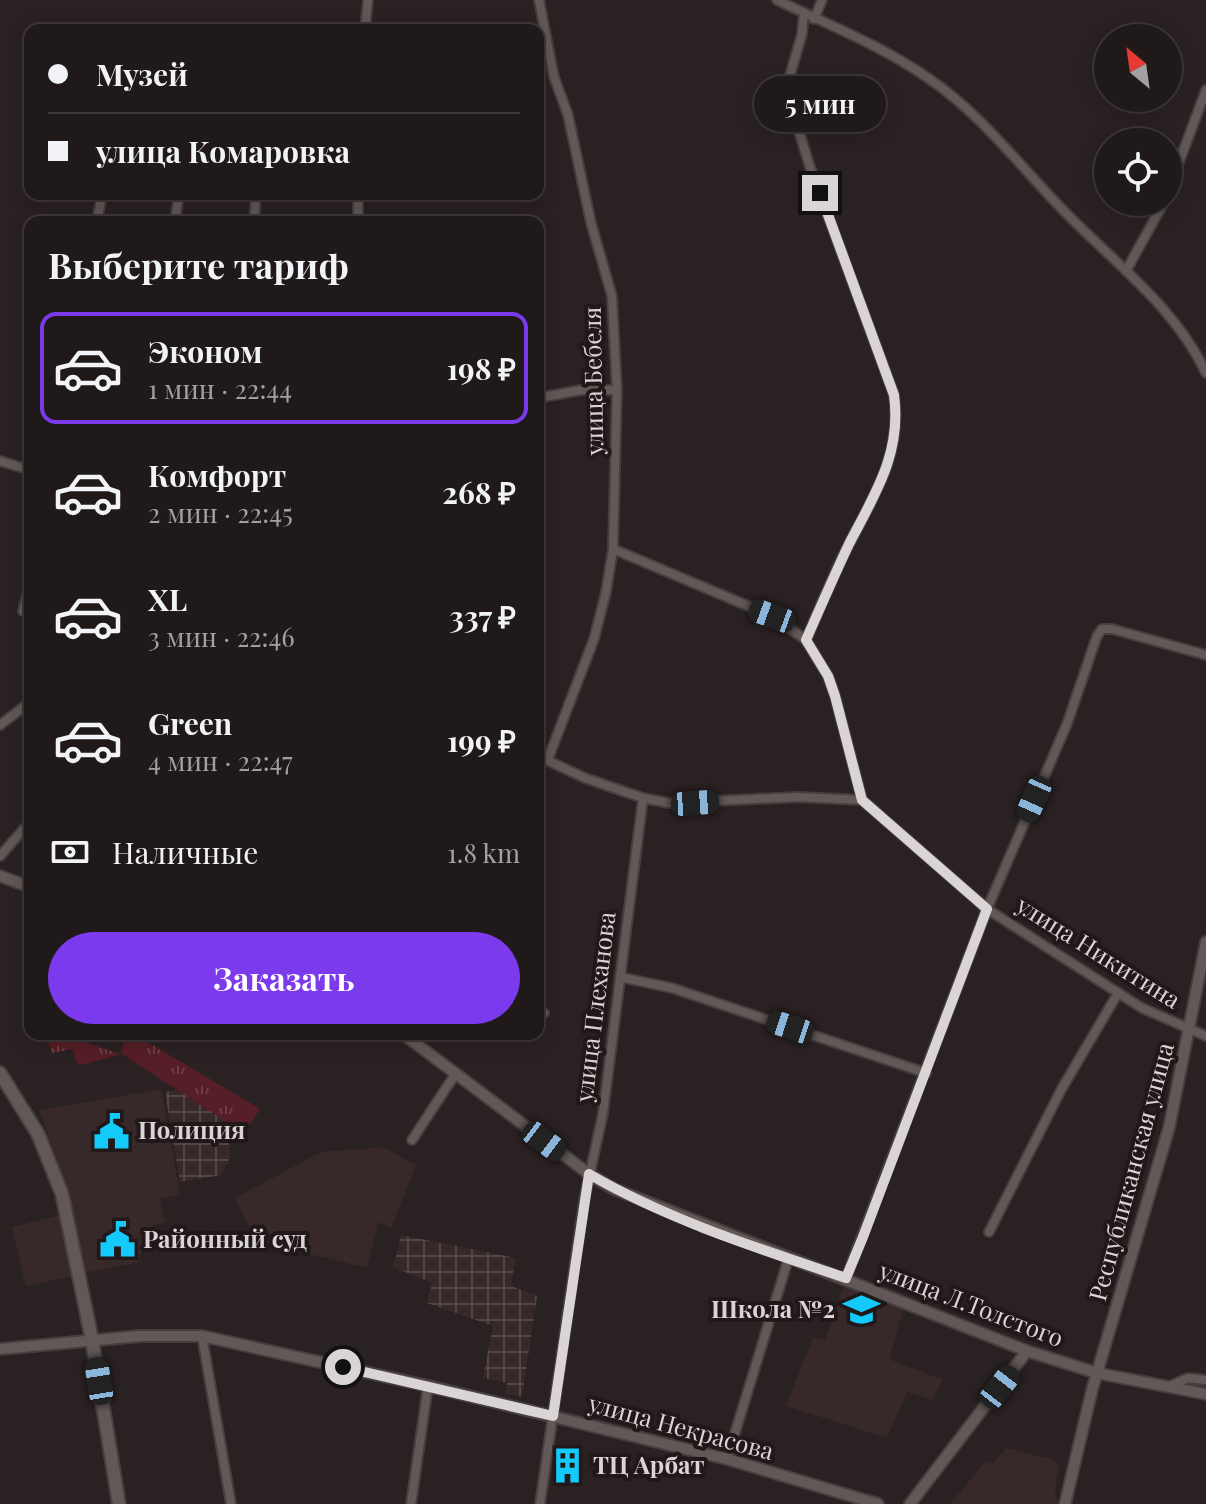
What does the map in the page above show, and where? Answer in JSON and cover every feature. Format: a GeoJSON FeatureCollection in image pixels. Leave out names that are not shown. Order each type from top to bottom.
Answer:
{"type":"FeatureCollection","features":[{"type":"Feature","properties":{"kind":"main road"},"geometry":{"type":"LineString","coordinates":[[0,1073],[38,1134],[53,1166],[71,1235],[92,1340],[119,1504]]}},
{"type":"Feature","properties":{"kind":"street"},"geometry":{"type":"LineString","coordinates":[[366,24],[368,0]]}},
{"type":"Feature","properties":{"kind":"street","name":"улица Бебеля"},"geometry":{"type":"LineString","coordinates":[[539,0],[544,24]]}},
{"type":"Feature","properties":{"kind":"street"},"geometry":{"type":"LineString","coordinates":[[777,0],[905,63],[952,97],[1126,271],[1181,331],[1206,373]]}},
{"type":"Feature","properties":{"kind":"street"},"geometry":{"type":"LineString","coordinates":[[814,19],[822,0]]}},
{"type":"Feature","properties":{"kind":"street"},"geometry":{"type":"LineString","coordinates":[[804,13],[802,34],[786,89],[809,164],[894,395],[898,424],[875,500],[849,544],[806,640]]}},
{"type":"Feature","properties":{"kind":"street","name":"улица Бебеля"},"geometry":{"type":"LineString","coordinates":[[544,26],[554,77],[568,115],[591,223],[612,296],[617,390],[613,549],[594,639],[544,756]]}},
{"type":"Feature","properties":{"kind":"street"},"geometry":{"type":"LineString","coordinates":[[1182,154],[1206,90]]}},
{"type":"Feature","properties":{"kind":"street"},"geometry":{"type":"LineString","coordinates":[[1126,271],[1156,216]]}},
{"type":"Feature","properties":{"kind":"street"},"geometry":{"type":"LineString","coordinates":[[544,397],[581,390],[617,390]]}},
{"type":"Feature","properties":{"kind":"street"},"geometry":{"type":"LineString","coordinates":[[0,461],[24,468]]}},
{"type":"Feature","properties":{"kind":"street"},"geometry":{"type":"LineString","coordinates":[[544,758],[585,778],[643,798],[669,803],[797,797],[862,800],[828,676],[806,640],[772,616],[613,549]]}},
{"type":"Feature","properties":{"kind":"street"},"geometry":{"type":"LineString","coordinates":[[846,1278],[987,909],[1067,724],[1097,636],[1102,629],[1112,629],[1206,655]]}},
{"type":"Feature","properties":{"kind":"street"},"geometry":{"type":"LineString","coordinates":[[0,725],[24,707]]}},
{"type":"Feature","properties":{"kind":"street","name":"улица Плеханова"},"geometry":{"type":"LineString","coordinates":[[540,1504],[589,1174],[603,1113],[643,798]]}},
{"type":"Feature","properties":{"kind":"street","name":"улица Никитина"},"geometry":{"type":"LineString","coordinates":[[862,800],[987,909],[1118,993],[1190,1031],[1206,1036]]}},
{"type":"Feature","properties":{"kind":"street"},"geometry":{"type":"LineString","coordinates":[[0,856],[24,829]]}},
{"type":"Feature","properties":{"kind":"street"},"geometry":{"type":"LineString","coordinates":[[0,876],[24,885]]}},
{"type":"Feature","properties":{"kind":"street","name":"Республиканская улица"},"geometry":{"type":"LineString","coordinates":[[1065,1504],[1097,1373],[1169,1128],[1206,942]]}},
{"type":"Feature","properties":{"kind":"street"},"geometry":{"type":"LineString","coordinates":[[620,977],[672,988],[926,1073]]}},
{"type":"Feature","properties":{"kind":"street"},"geometry":{"type":"LineString","coordinates":[[989,1232],[1061,1090],[1118,993]]}},
{"type":"Feature","properties":{"kind":"street","name":"улица Л.Толстого"},"geometry":{"type":"LineString","coordinates":[[411,1040],[589,1174],[640,1200],[1027,1351],[1097,1373],[1206,1394]]}},
{"type":"Feature","properties":{"kind":"street"},"geometry":{"type":"LineString","coordinates":[[412,1140],[456,1073]]}},
{"type":"Feature","properties":{"kind":"street"},"geometry":{"type":"LineString","coordinates":[[727,1459],[788,1260]]}},
{"type":"Feature","properties":{"kind":"street","name":"улица Некрасова"},"geometry":{"type":"LineString","coordinates":[[0,1349],[175,1333],[202,1336],[428,1386],[727,1459],[878,1504]]}},
{"type":"Feature","properties":{"kind":"street"},"geometry":{"type":"LineString","coordinates":[[202,1336],[231,1504]]}},
{"type":"Feature","properties":{"kind":"street"},"geometry":{"type":"LineString","coordinates":[[910,1504],[1027,1351]]}},
{"type":"Feature","properties":{"kind":"street"},"geometry":{"type":"LineString","coordinates":[[1167,1388],[1188,1378],[1206,1380]]}},
{"type":"Feature","properties":{"kind":"street"},"geometry":{"type":"LineString","coordinates":[[411,1504],[428,1386]]}},
{"type":"Feature","properties":{"kind":"shaded area"},"geometry":{"type":"Polygon","coordinates":[[[161,1089],[180,1194],[160,1199],[165,1222],[153,1226],[137,1263],[84,1273],[67,1189],[39,1110],[161,1089]]]}},
{"type":"Feature","properties":{"kind":"shaded area"},"geometry":{"type":"Polygon","coordinates":[[[180,1089],[225,1121],[231,1156],[221,1175],[180,1182],[165,1092],[180,1089]]]}},
{"type":"Feature","properties":{"kind":"shaded area"},"geometry":{"type":"Polygon","coordinates":[[[383,1147],[416,1165],[391,1228],[379,1222],[367,1268],[256,1241],[235,1198],[321,1152],[383,1147]]]}},
{"type":"Feature","properties":{"kind":"shaded area"},"geometry":{"type":"Polygon","coordinates":[[[60,1215],[71,1276],[26,1287],[12,1227],[60,1215]]]}},
{"type":"Feature","properties":{"kind":"shaded area"},"geometry":{"type":"Polygon","coordinates":[[[401,1235],[516,1258],[511,1286],[537,1296],[522,1397],[505,1393],[507,1383],[483,1378],[493,1326],[427,1303],[432,1283],[393,1267],[401,1235]]]}},
{"type":"Feature","properties":{"kind":"shaded area"},"geometry":{"type":"Polygon","coordinates":[[[843,1286],[904,1308],[889,1359],[943,1380],[932,1400],[907,1392],[887,1438],[786,1406],[813,1337],[825,1340],[843,1286]]]}},
{"type":"Feature","properties":{"kind":"shaded area"},"geometry":{"type":"Polygon","coordinates":[[[1006,1448],[1054,1460],[1059,1466],[1055,1489],[1058,1504],[950,1504],[986,1461],[993,1464],[1006,1448]]]}},
{"type":"Feature","properties":{"kind":"green space"},"geometry":{"type":"Polygon","coordinates":[[[48,1040],[78,1040],[121,1054],[124,1040],[144,1040],[260,1109],[250,1124],[225,1121],[122,1054],[81,1065],[76,1062],[73,1049],[52,1053],[48,1040]]]}},
{"type":"Feature","properties":{"kind":"place","name":"Полиция"},"geometry":{"type":"Point","coordinates":[112,1131]}},
{"type":"Feature","properties":{"kind":"place","name":"Районный суд"},"geometry":{"type":"Point","coordinates":[117,1240]}},
{"type":"Feature","properties":{"kind":"place","name":"Школа №2"},"geometry":{"type":"Point","coordinates":[861,1310]}},
{"type":"Feature","properties":{"kind":"place","name":"ТЦ Арбат"},"geometry":{"type":"Point","coordinates":[567,1466]}},
{"type":"Feature","properties":{"kind":"route"},"geometry":{"type":"LineString","coordinates":[[343,1367],[553,1416],[589,1174],[614,1189],[788,1260],[846,1278],[863,1237],[987,909],[862,800],[854,780],[835,696],[828,676],[806,640],[849,544],[875,500],[898,424],[894,395],[820,193]]}}]}
